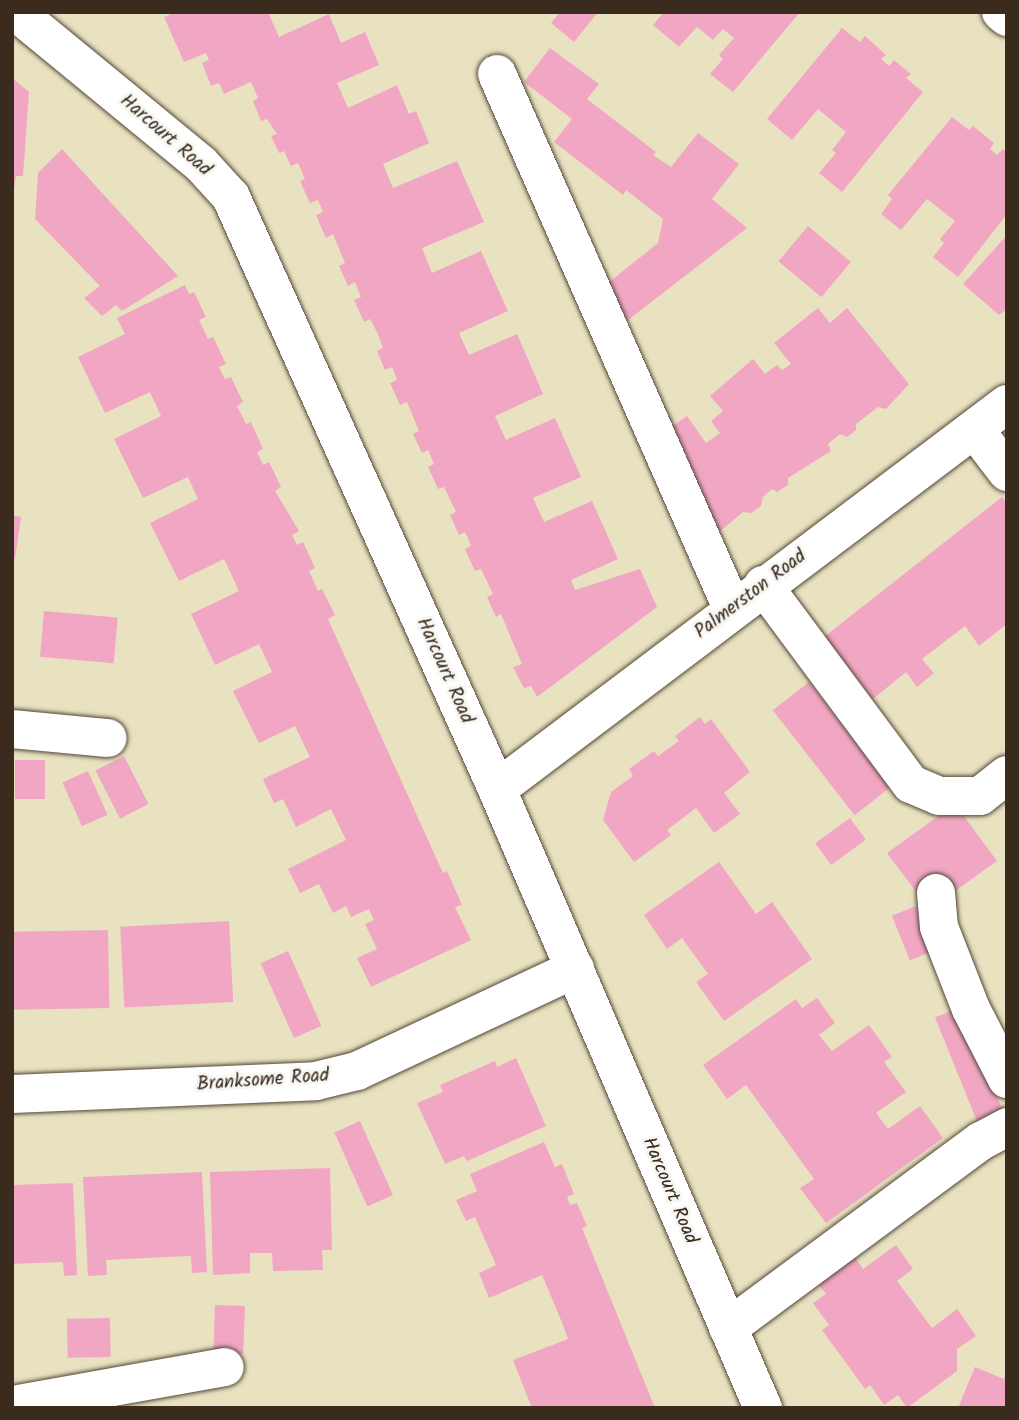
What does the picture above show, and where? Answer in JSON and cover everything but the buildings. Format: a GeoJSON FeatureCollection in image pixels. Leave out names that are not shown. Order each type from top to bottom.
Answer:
{"type":"FeatureCollection","features":[{"type":"Feature","properties":{"kind":"street","name":"Harcourt Road"},"geometry":{"type":"LineString","coordinates":[[16,12],[201,164],[231,197],[497,789],[762,1408]]}},
{"type":"Feature","properties":{"kind":"street"},"geometry":{"type":"LineString","coordinates":[[1001,12],[1007,17]]}},
{"type":"Feature","properties":{"kind":"street"},"geometry":{"type":"LineString","coordinates":[[497,74],[732,608]]}},
{"type":"Feature","properties":{"kind":"street","name":"Palmerston Road"},"geometry":{"type":"LineString","coordinates":[[497,789],[732,608],[1007,404]]}},
{"type":"Feature","properties":{"kind":"street"},"geometry":{"type":"LineString","coordinates":[[975,430],[1007,472]]}},
{"type":"Feature","properties":{"kind":"street"},"geometry":{"type":"LineString","coordinates":[[763,585],[911,784],[939,796],[980,796],[1007,775]]}},
{"type":"Feature","properties":{"kind":"street"},"geometry":{"type":"LineString","coordinates":[[12,729],[108,738]]}},
{"type":"Feature","properties":{"kind":"street"},"geometry":{"type":"LineString","coordinates":[[936,893],[939,927],[971,1009],[1007,1079]]}},
{"type":"Feature","properties":{"kind":"street","name":"Branksome Road"},"geometry":{"type":"LineString","coordinates":[[12,1094],[316,1081],[357,1071],[575,969]]}},
{"type":"Feature","properties":{"kind":"street"},"geometry":{"type":"LineString","coordinates":[[728,1328],[981,1141],[1007,1127]]}},
{"type":"Feature","properties":{"kind":"street"},"geometry":{"type":"LineString","coordinates":[[12,1405],[225,1367]]}}]}
